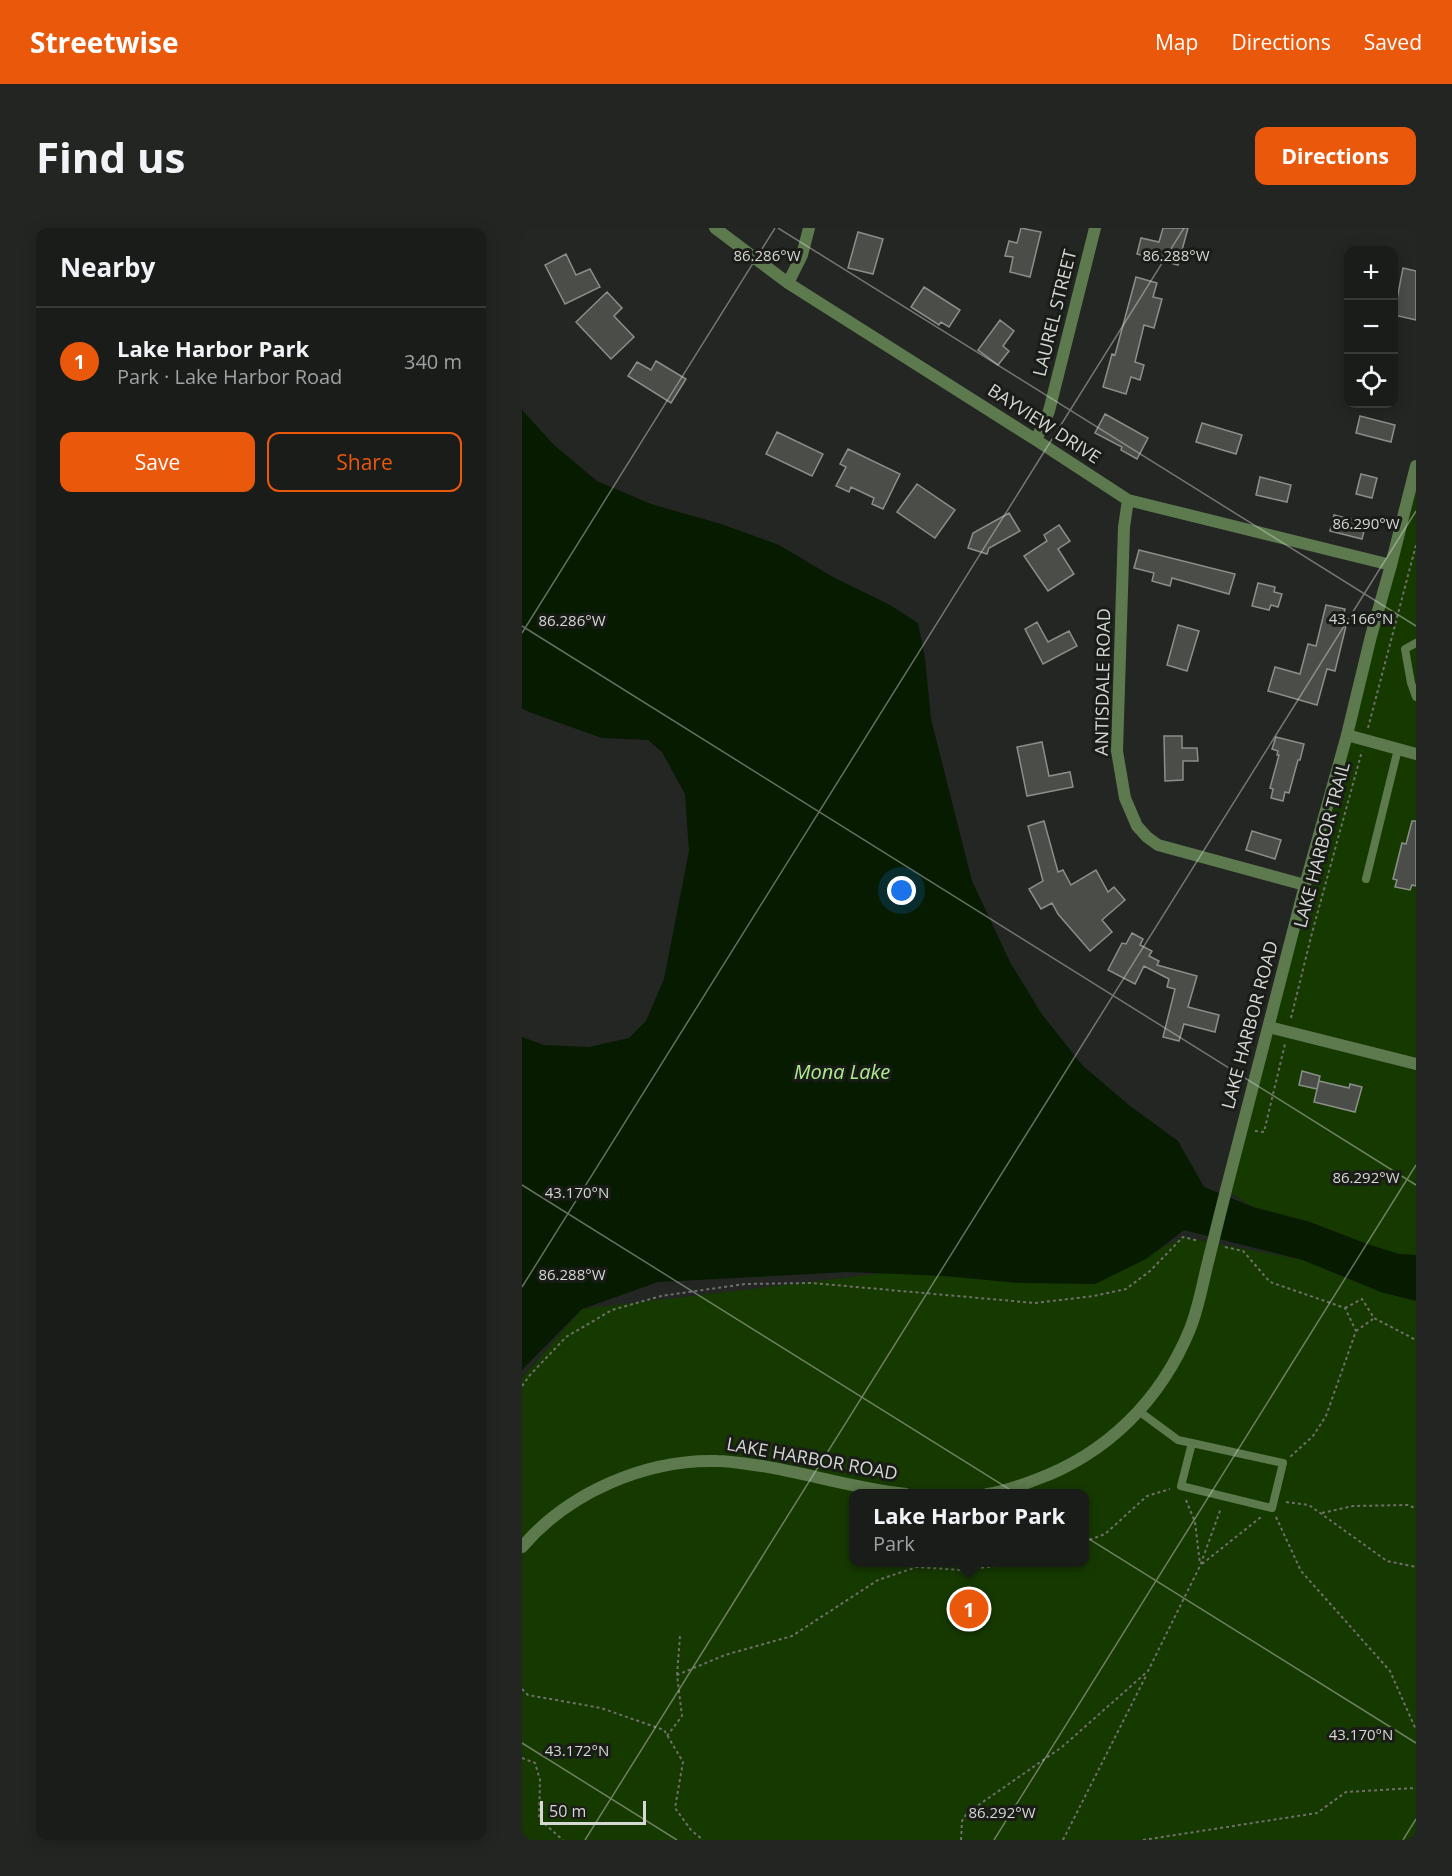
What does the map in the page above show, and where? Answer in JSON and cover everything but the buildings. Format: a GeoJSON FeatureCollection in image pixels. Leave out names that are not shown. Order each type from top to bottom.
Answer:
{"type":"FeatureCollection","features":[{"type":"Feature","properties":{"kind":"street","name":"BAYVIEW DRIVE"},"geometry":{"type":"LineString","coordinates":[[715,228],[788,283],[1128,500],[1391,565]]}},
{"type":"Feature","properties":{"kind":"street"},"geometry":{"type":"LineString","coordinates":[[788,283],[802,255],[809,228]]}},
{"type":"Feature","properties":{"kind":"street","name":"LAUREL STREET"},"geometry":{"type":"LineString","coordinates":[[1036,440],[1049,411],[1095,228]]}},
{"type":"Feature","properties":{"kind":"street","name":"LAKE HARBOR ROAD"},"geometry":{"type":"LineString","coordinates":[[1010,1489],[1058,1472],[1101,1447],[1140,1412],[1171,1367],[1190,1328],[1416,466]]}},
{"type":"Feature","properties":{"kind":"street","name":"ANTISDALE ROAD"},"geometry":{"type":"LineString","coordinates":[[1128,500],[1124,527],[1117,751],[1125,798],[1137,826],[1158,845],[1305,885]]}},
{"type":"Feature","properties":{"kind":"street"},"geometry":{"type":"LineString","coordinates":[[1347,735],[1416,754]]}},
{"type":"Feature","properties":{"kind":"street"},"geometry":{"type":"LineString","coordinates":[[1269,1027],[1416,1064]]}},
{"type":"Feature","properties":{"kind":"street","name":"LAKE HARBOR ROAD"},"geometry":{"type":"LineString","coordinates":[[522,1547],[569,1505],[604,1485],[641,1472],[680,1463],[717,1461],[762,1466],[880,1489]]}},
{"type":"Feature","properties":{"kind":"lane"},"geometry":{"type":"LineString","coordinates":[[1416,643],[1404,650],[1416,697]]}},
{"type":"Feature","properties":{"kind":"lane"},"geometry":{"type":"LineString","coordinates":[[1366,879],[1398,749]]}},
{"type":"Feature","properties":{"kind":"lane"},"geometry":{"type":"LineString","coordinates":[[1140,1412],[1178,1440],[1192,1443],[1283,1463],[1273,1504],[1226,1497],[1181,1486],[1192,1443]]}},
{"type":"Feature","properties":{"kind":"path","name":"LAKE HARBOR TRAIL"},"geometry":{"type":"LineString","coordinates":[[1242,1129],[1264,1132],[1312,933],[1416,545]]}},
{"type":"Feature","properties":{"kind":"path"},"geometry":{"type":"LineString","coordinates":[[522,1386],[567,1337],[612,1310],[661,1296],[746,1284],[812,1283],[1035,1303],[1094,1296],[1126,1289],[1150,1271],[1183,1238],[1203,1242]]}},
{"type":"Feature","properties":{"kind":"path"},"geometry":{"type":"LineString","coordinates":[[1223,1247],[1244,1251],[1270,1282],[1345,1308],[1356,1331]]}},
{"type":"Feature","properties":{"kind":"path"},"geometry":{"type":"LineString","coordinates":[[1345,1308],[1362,1299],[1374,1318],[1416,1340]]}},
{"type":"Feature","properties":{"kind":"path"},"geometry":{"type":"LineString","coordinates":[[1283,1463],[1312,1436],[1326,1416],[1356,1331],[1374,1318]]}},
{"type":"Feature","properties":{"kind":"path"},"geometry":{"type":"LineString","coordinates":[[1089,1540],[1105,1533],[1147,1496],[1181,1486],[1195,1522],[1200,1566]]}},
{"type":"Feature","properties":{"kind":"path"},"geometry":{"type":"LineString","coordinates":[[1063,1840],[1200,1566],[1226,1497]]}},
{"type":"Feature","properties":{"kind":"path"},"geometry":{"type":"LineString","coordinates":[[1200,1566],[1273,1504],[1309,1504],[1387,1561],[1416,1567]]}},
{"type":"Feature","properties":{"kind":"path"},"geometry":{"type":"LineString","coordinates":[[1273,1504],[1301,1571],[1390,1671],[1416,1730]]}},
{"type":"Feature","properties":{"kind":"path"},"geometry":{"type":"LineString","coordinates":[[1321,1513],[1353,1506],[1409,1505],[1416,1509]]}},
{"type":"Feature","properties":{"kind":"path"},"geometry":{"type":"LineString","coordinates":[[677,1675],[725,1655],[792,1636],[878,1580],[917,1567],[960,1570],[991,1567]]}},
{"type":"Feature","properties":{"kind":"path"},"geometry":{"type":"LineString","coordinates":[[667,1736],[682,1716],[677,1675],[680,1636]]}},
{"type":"Feature","properties":{"kind":"path"},"geometry":{"type":"LineString","coordinates":[[962,1840],[962,1821],[967,1813],[1062,1747],[1148,1671]]}},
{"type":"Feature","properties":{"kind":"path"},"geometry":{"type":"LineString","coordinates":[[522,1689],[528,1695],[601,1708],[664,1730],[683,1762],[675,1808],[692,1830],[704,1840]]}},
{"type":"Feature","properties":{"kind":"path"},"geometry":{"type":"LineString","coordinates":[[522,1758],[535,1763],[540,1779],[539,1819],[563,1840]]}},
{"type":"Feature","properties":{"kind":"path"},"geometry":{"type":"LineString","coordinates":[[1143,1840],[1317,1813],[1346,1792],[1416,1788]]}},
{"type":"Feature","properties":{"kind":"green space"},"geometry":{"type":"Polygon","coordinates":[[[1416,466],[1416,1255],[1399,1254],[1310,1222],[1253,1207],[1226,1190],[1416,466]]]}},
{"type":"Feature","properties":{"kind":"green space"},"geometry":{"type":"Polygon","coordinates":[[[1183,1237],[1303,1260],[1381,1292],[1416,1301],[1416,1840],[522,1840],[522,1378],[582,1309],[885,1273],[1095,1284],[1183,1237]]]}},
{"type":"Feature","properties":{"kind":"water","name":"Mona Lake"},"geometry":{"type":"Polygon","coordinates":[[[522,408],[554,445],[597,481],[651,504],[721,524],[779,545],[833,577],[890,605],[918,623],[925,658],[931,719],[972,881],[1010,962],[1041,1013],[1082,1065],[1130,1106],[1178,1141],[1204,1187],[1253,1207],[1310,1222],[1367,1244],[1399,1254],[1416,1255],[1416,1301],[1381,1292],[1303,1260],[1184,1230],[1146,1259],[1095,1284],[1019,1283],[945,1276],[848,1272],[658,1282],[582,1309],[522,1370],[522,1037],[544,1045],[589,1047],[629,1038],[646,1021],[664,979],[689,851],[685,794],[662,752],[648,740],[602,738],[522,708],[522,408]]]}},
{"type":"Feature","properties":{"kind":"place","name":"Lake Harbor Park"},"geometry":{"type":"Point","coordinates":[969,1609]}}]}
